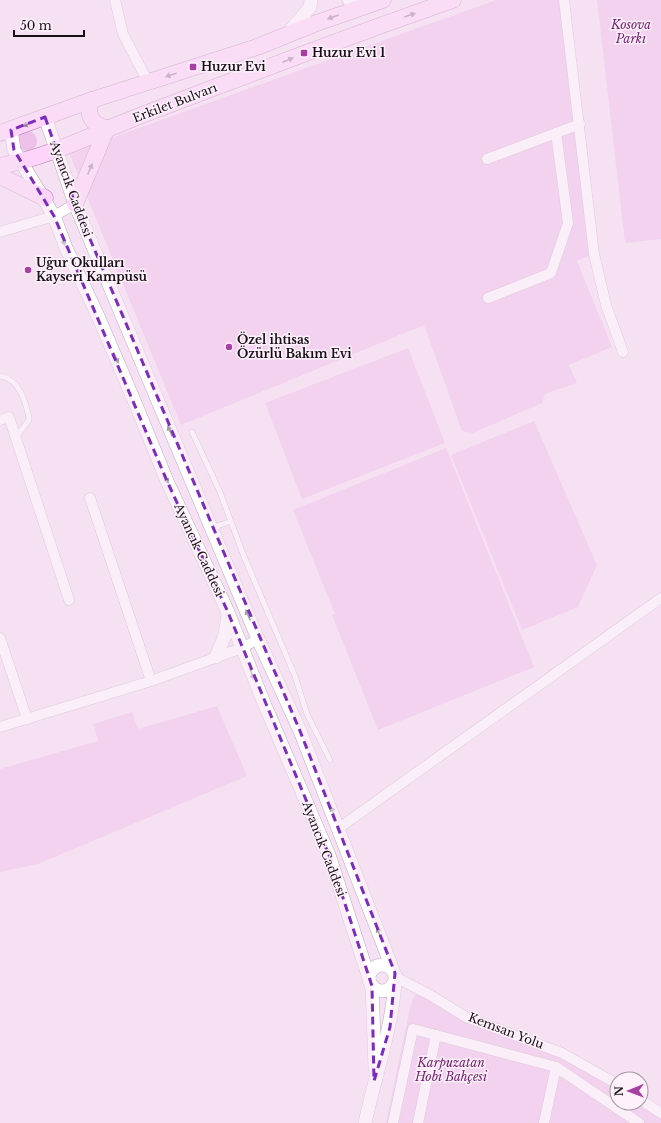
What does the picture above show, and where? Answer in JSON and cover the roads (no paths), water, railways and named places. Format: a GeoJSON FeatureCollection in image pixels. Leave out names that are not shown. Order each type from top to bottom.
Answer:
{"type":"FeatureCollection","features":[{"type":"Feature","properties":{"kind":"main road"},"geometry":{"type":"LineString","coordinates":[[5,132],[92,100],[257,47],[287,35],[353,4],[383,0]]}},
{"type":"Feature","properties":{"kind":"main road","name":"Erkilet Bulvarı"},"geometry":{"type":"LineString","coordinates":[[22,162],[304,53],[453,0]]}},
{"type":"Feature","properties":{"kind":"main road"},"geometry":{"type":"LineString","coordinates":[[75,204],[107,128],[98,126],[91,119],[89,109],[92,100]]}},
{"type":"Feature","properties":{"kind":"main road"},"geometry":{"type":"LineString","coordinates":[[0,166],[22,162]]}},
{"type":"Feature","properties":{"kind":"main road"},"geometry":{"type":"LineString","coordinates":[[0,176],[44,198]]}},
{"type":"Feature","properties":{"kind":"street"},"geometry":{"type":"LineString","coordinates":[[115,0],[124,34],[148,82]]}},
{"type":"Feature","properties":{"kind":"street"},"geometry":{"type":"LineString","coordinates":[[287,35],[310,7],[312,0]]}},
{"type":"Feature","properties":{"kind":"street"},"geometry":{"type":"LineString","coordinates":[[564,0],[580,124],[594,254],[606,305],[623,352]]}},
{"type":"Feature","properties":{"kind":"street","name":"Ayancık Caddesi"},"geometry":{"type":"LineString","coordinates":[[45,118],[75,204],[258,639],[300,731],[339,828],[394,976],[390,1027],[374,1081],[365,1123]]}},
{"type":"Feature","properties":{"kind":"street"},"geometry":{"type":"LineString","coordinates":[[487,159],[580,124]]}},
{"type":"Feature","properties":{"kind":"street","name":"Ayancık Caddesi"},"geometry":{"type":"LineString","coordinates":[[5,132],[14,150],[54,216],[66,248],[98,316],[167,481],[228,613],[329,855],[371,982],[375,1039],[374,1081]]}},
{"type":"Feature","properties":{"kind":"street"},"geometry":{"type":"LineString","coordinates":[[488,298],[551,273],[568,223],[556,133]]}},
{"type":"Feature","properties":{"kind":"street"},"geometry":{"type":"LineString","coordinates":[[0,232],[54,216],[75,204]]}},
{"type":"Feature","properties":{"kind":"street"},"geometry":{"type":"LineString","coordinates":[[0,420],[9,417],[69,600]]}},
{"type":"Feature","properties":{"kind":"street"},"geometry":{"type":"LineString","coordinates":[[90,498],[151,681]]}},
{"type":"Feature","properties":{"kind":"street"},"geometry":{"type":"LineString","coordinates":[[339,828],[661,598]]}},
{"type":"Feature","properties":{"kind":"street"},"geometry":{"type":"LineString","coordinates":[[216,657],[225,635],[228,613]]}},
{"type":"Feature","properties":{"kind":"street"},"geometry":{"type":"LineString","coordinates":[[0,638],[27,719]]}},
{"type":"Feature","properties":{"kind":"street"},"geometry":{"type":"LineString","coordinates":[[0,727],[151,681],[242,648],[258,639]]}},
{"type":"Feature","properties":{"kind":"street"},"geometry":{"type":"LineString","coordinates":[[386,965],[394,976],[391,988],[383,991],[371,982],[372,971],[378,966],[386,965]]}},
{"type":"Feature","properties":{"kind":"street","name":"Kemsan Yolu"},"geometry":{"type":"LineString","coordinates":[[394,976],[430,994],[466,1017],[556,1051],[609,1080]]}},
{"type":"Feature","properties":{"kind":"street"},"geometry":{"type":"LineString","coordinates":[[393,1123],[413,1030],[436,1034],[556,1067],[639,1123]]}},
{"type":"Feature","properties":{"kind":"street"},"geometry":{"type":"LineString","coordinates":[[418,1123],[436,1034]]}},
{"type":"Feature","properties":{"kind":"street"},"geometry":{"type":"LineString","coordinates":[[544,1123],[556,1067]]}},
{"type":"Feature","properties":{"kind":"street"},"geometry":{"type":"LineString","coordinates":[[649,1105],[661,1113]]}},
{"type":"Feature","properties":{"kind":"lane"},"geometry":{"type":"LineString","coordinates":[[0,376],[9,377],[18,387],[30,417],[15,437]]}},
{"type":"Feature","properties":{"kind":"lane"},"geometry":{"type":"LineString","coordinates":[[192,432],[220,492],[243,554],[295,676],[307,714],[330,760]]}},
{"type":"Feature","properties":{"kind":"lane"},"geometry":{"type":"LineString","coordinates":[[212,528],[231,521]]}},
{"type":"Feature","properties":{"kind":"place","name":"Huzur Evi 1"},"geometry":{"type":"Point","coordinates":[304,53]}},
{"type":"Feature","properties":{"kind":"place","name":"Huzur Evi"},"geometry":{"type":"Point","coordinates":[193,67]}},
{"type":"Feature","properties":{"kind":"place","name":"Uğur Okulları Kayseri Kampüsü"},"geometry":{"type":"Point","coordinates":[28,270]}},
{"type":"Feature","properties":{"kind":"place","name":"Özel ihtisas Özürlü Bakım Evi"},"geometry":{"type":"Point","coordinates":[229,347]}},
{"type":"Feature","properties":{"kind":"park label","name":"Kosova Parkı"},"geometry":{"type":"Point","coordinates":[631,32]}},
{"type":"Feature","properties":{"kind":"park label","name":"Karpuzatan Hobi Bahçesi"},"geometry":{"type":"Point","coordinates":[451,1070]}}]}
